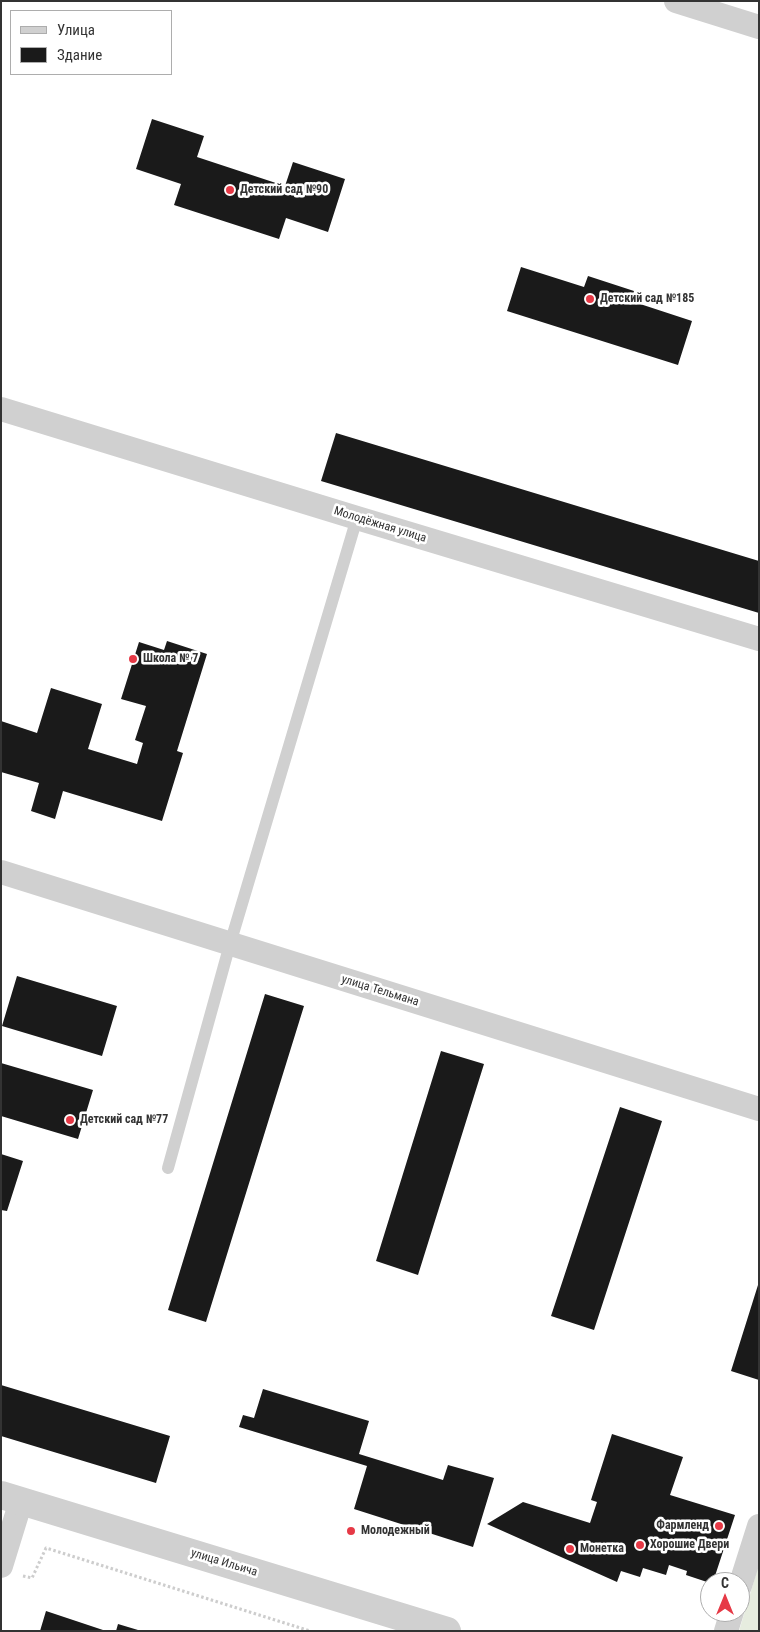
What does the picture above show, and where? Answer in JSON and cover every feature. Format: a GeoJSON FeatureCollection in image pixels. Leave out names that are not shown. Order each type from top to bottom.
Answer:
{"type":"FeatureCollection","features":[{"type":"Feature","properties":{"kind":"street"},"geometry":{"type":"LineString","coordinates":[[676,1],[759,27]]}},
{"type":"Feature","properties":{"kind":"street","name":"Молодёжная улица"},"geometry":{"type":"LineString","coordinates":[[1,409],[759,639]]}},
{"type":"Feature","properties":{"kind":"street","name":"улица Тельмана"},"geometry":{"type":"LineString","coordinates":[[1,872],[759,1109]]}},
{"type":"Feature","properties":{"kind":"street"},"geometry":{"type":"LineString","coordinates":[[9,1570],[11,1498]]}},
{"type":"Feature","properties":{"kind":"street","name":"улица Ильича"},"geometry":{"type":"LineString","coordinates":[[11,1498],[446,1631]]}},
{"type":"Feature","properties":{"kind":"street"},"geometry":{"type":"LineString","coordinates":[[744,1572],[759,1526]]}},
{"type":"Feature","properties":{"kind":"lane"},"geometry":{"type":"LineString","coordinates":[[168,1168],[230,944],[357,518]]}},
{"type":"Feature","properties":{"kind":"path"},"geometry":{"type":"LineString","coordinates":[[9,1570],[32,1578],[46,1548],[310,1631]]}},
{"type":"Feature","properties":{"kind":"shaded area"},"geometry":{"type":"Polygon","coordinates":[[[759,1564],[759,1631],[739,1631],[742,1622],[750,1622],[750,1594],[759,1564]]]}},
{"type":"Feature","properties":{"kind":"building"},"geometry":{"type":"Polygon","coordinates":[[[152,119],[204,136],[197,157],[285,186],[293,162],[345,179],[328,232],[286,218],[279,239],[174,205],[181,184],[136,169],[152,119]]]}},
{"type":"Feature","properties":{"kind":"building"},"geometry":{"type":"Polygon","coordinates":[[[521,267],[584,287],[588,276],[634,291],[631,301],[692,321],[678,365],[507,311],[521,267]]]}},
{"type":"Feature","properties":{"kind":"building"},"geometry":{"type":"Polygon","coordinates":[[[336,433],[759,561],[759,613],[321,481],[336,433]]]}},
{"type":"Feature","properties":{"kind":"building"},"geometry":{"type":"Polygon","coordinates":[[[167,641],[207,654],[177,751],[183,753],[162,821],[63,791],[55,819],[31,811],[39,783],[1,772],[1,721],[37,733],[51,688],[102,704],[88,749],[137,764],[143,743],[135,740],[146,706],[121,699],[139,642],[164,650],[167,641]]]}},
{"type":"Feature","properties":{"kind":"building"},"geometry":{"type":"Polygon","coordinates":[[[17,976],[117,1006],[102,1056],[2,1026],[17,976]]]}},
{"type":"Feature","properties":{"kind":"building"},"geometry":{"type":"Polygon","coordinates":[[[265,994],[304,1006],[206,1322],[168,1310],[265,994]]]}},
{"type":"Feature","properties":{"kind":"building"},"geometry":{"type":"Polygon","coordinates":[[[441,1051],[484,1064],[418,1275],[376,1261],[441,1051]]]}},
{"type":"Feature","properties":{"kind":"building"},"geometry":{"type":"Polygon","coordinates":[[[1,1063],[93,1090],[78,1139],[1,1116],[1,1063]]]}},
{"type":"Feature","properties":{"kind":"building"},"geometry":{"type":"Polygon","coordinates":[[[620,1107],[662,1121],[594,1330],[551,1316],[620,1107]]]}},
{"type":"Feature","properties":{"kind":"building"},"geometry":{"type":"Polygon","coordinates":[[[1,1154],[23,1161],[7,1211],[1,1210],[1,1154]]]}},
{"type":"Feature","properties":{"kind":"building"},"geometry":{"type":"Polygon","coordinates":[[[759,1285],[759,1380],[731,1371],[759,1285]]]}},
{"type":"Feature","properties":{"kind":"building"},"geometry":{"type":"Polygon","coordinates":[[[1,1385],[170,1436],[156,1483],[1,1436],[1,1385]]]}},
{"type":"Feature","properties":{"kind":"building"},"geometry":{"type":"Polygon","coordinates":[[[263,1389],[369,1421],[359,1454],[443,1480],[448,1465],[494,1478],[473,1547],[354,1509],[367,1466],[239,1427],[243,1415],[254,1418],[263,1389]]]}},
{"type":"Feature","properties":{"kind":"building"},"geometry":{"type":"Polygon","coordinates":[[[612,1434],[683,1457],[670,1495],[735,1515],[716,1572],[700,1572],[700,1580],[686,1575],[687,1571],[669,1565],[666,1575],[643,1568],[640,1577],[621,1571],[617,1582],[487,1524],[523,1502],[590,1523],[597,1502],[591,1500],[612,1434]]]}},
{"type":"Feature","properties":{"kind":"building"},"geometry":{"type":"Polygon","coordinates":[[[46,1611],[103,1630],[103,1631],[40,1631],[46,1611]]]}},
{"type":"Feature","properties":{"kind":"building"},"geometry":{"type":"Polygon","coordinates":[[[118,1624],[138,1630],[138,1631],[116,1631],[118,1624]]]}},
{"type":"Feature","properties":{"kind":"place","name":"Детский сад №90"},"geometry":{"type":"Point","coordinates":[230,190]}},
{"type":"Feature","properties":{"kind":"place","name":"Детский сад №185"},"geometry":{"type":"Point","coordinates":[590,299]}},
{"type":"Feature","properties":{"kind":"place","name":"Школа № 7"},"geometry":{"type":"Point","coordinates":[133,659]}},
{"type":"Feature","properties":{"kind":"place","name":"Детский сад №77"},"geometry":{"type":"Point","coordinates":[70,1120]}},
{"type":"Feature","properties":{"kind":"place","name":"Фармленд"},"geometry":{"type":"Point","coordinates":[719,1526]}},
{"type":"Feature","properties":{"kind":"place","name":"Молодежный"},"geometry":{"type":"Point","coordinates":[351,1531]}},
{"type":"Feature","properties":{"kind":"place","name":"Хорошие Двери"},"geometry":{"type":"Point","coordinates":[640,1545]}},
{"type":"Feature","properties":{"kind":"place","name":"Монетка"},"geometry":{"type":"Point","coordinates":[570,1549]}}]}
